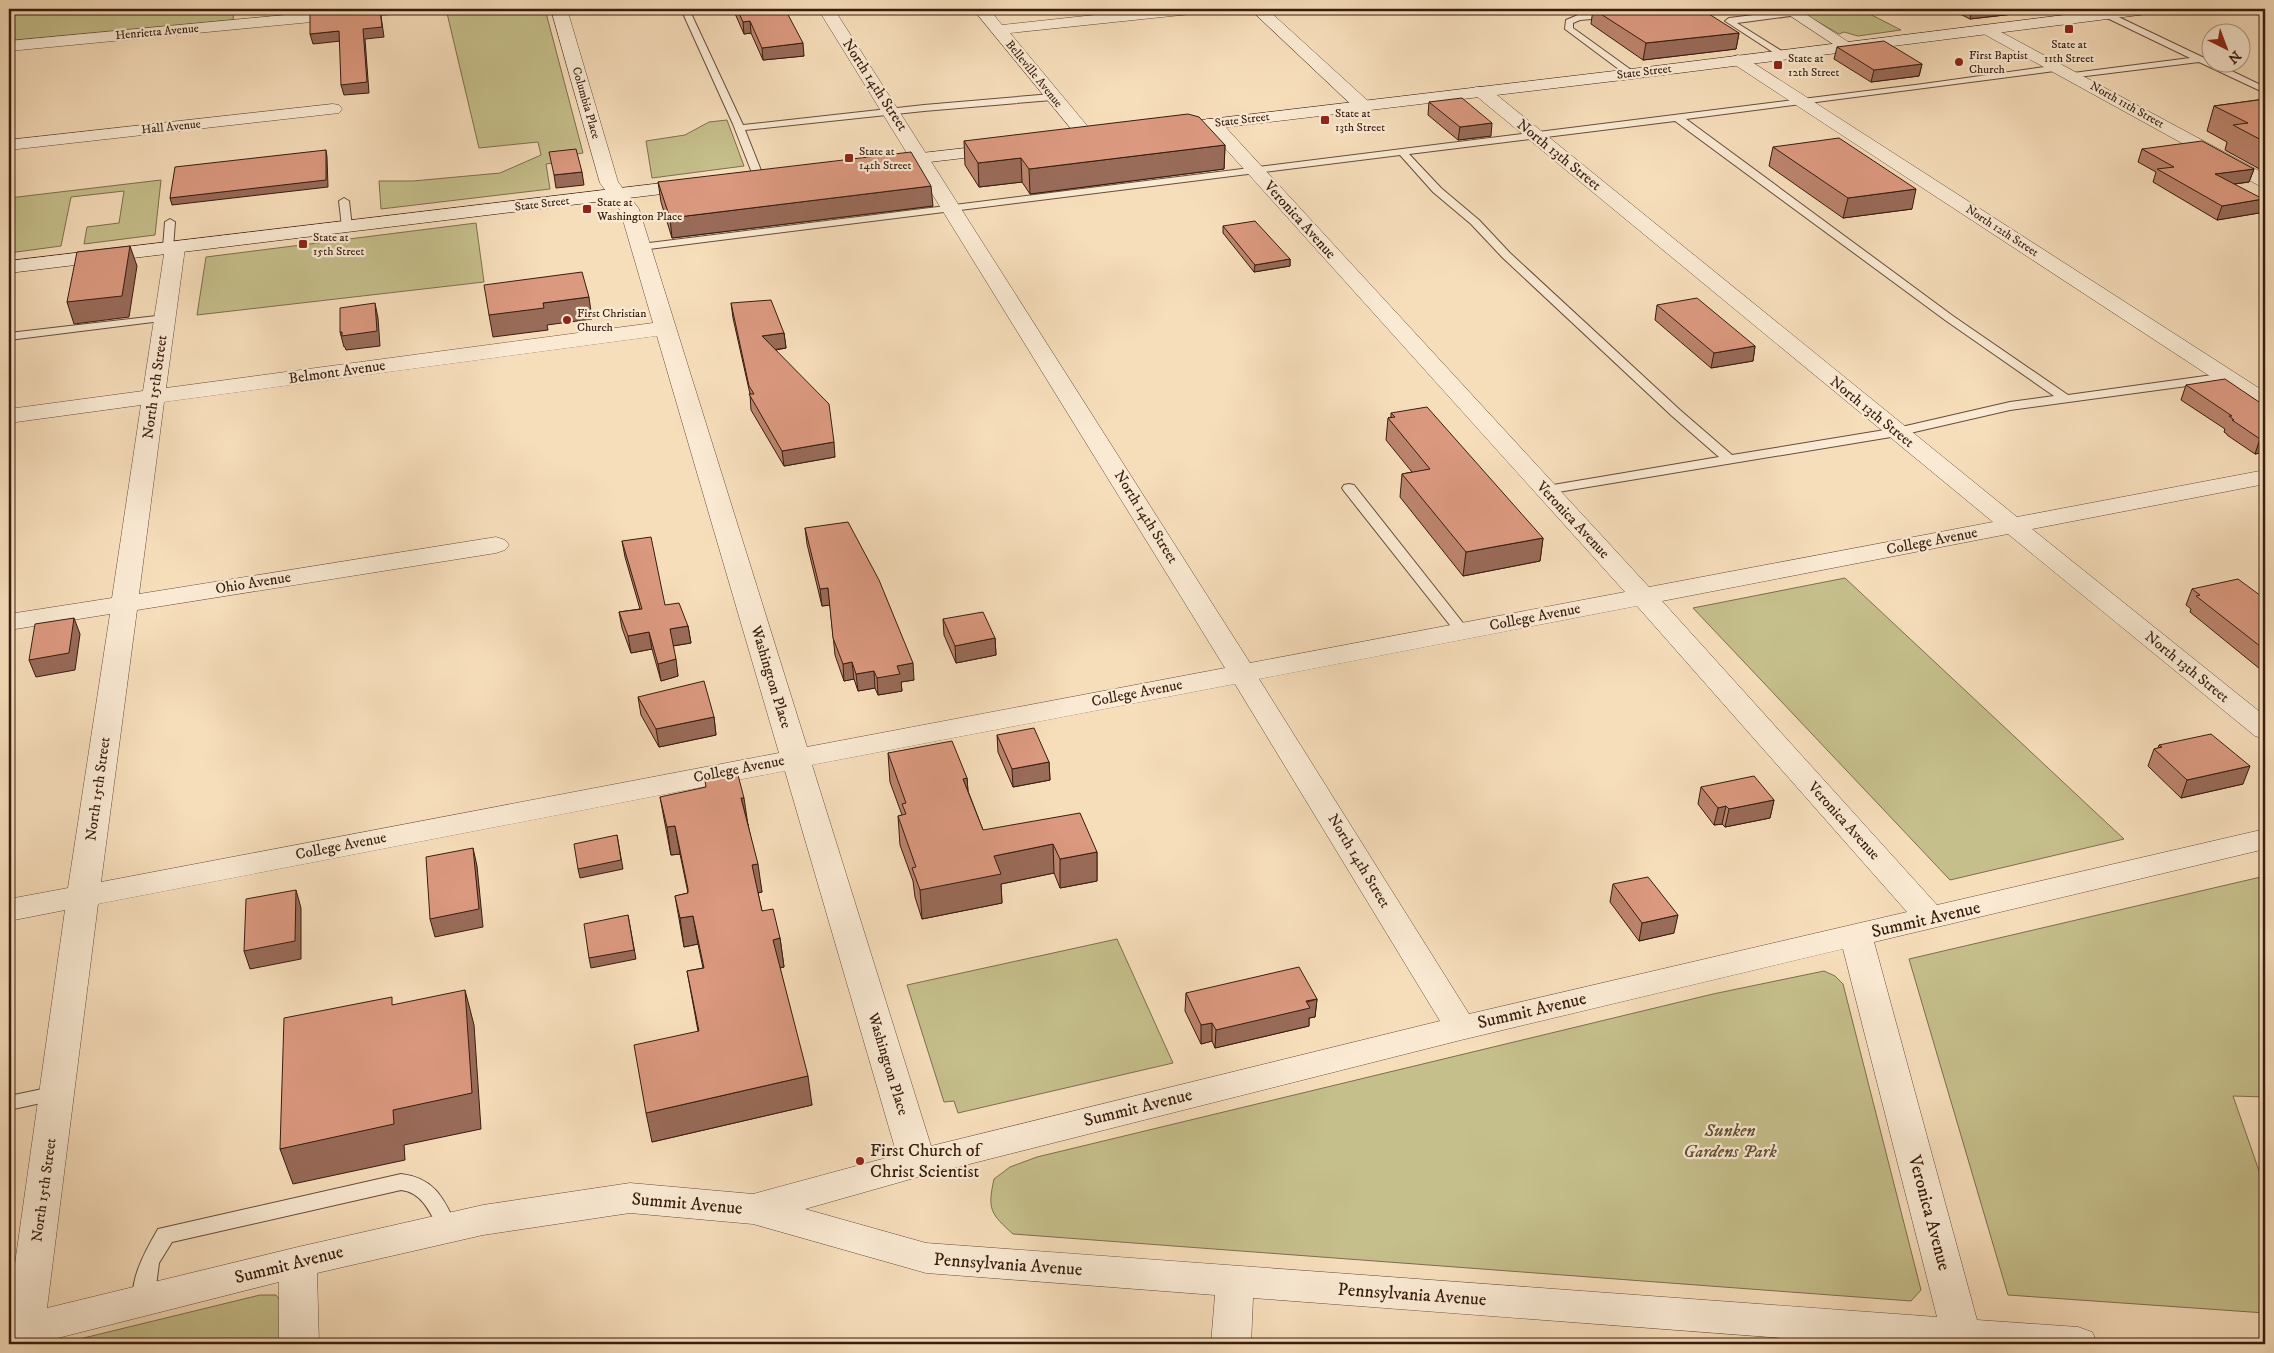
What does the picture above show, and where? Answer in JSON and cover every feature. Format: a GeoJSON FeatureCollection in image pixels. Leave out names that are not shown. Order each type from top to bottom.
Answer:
{"type":"FeatureCollection","features":[{"type":"Feature","properties":{"kind":"street","name":"Henrietta Avenue"},"geometry":{"type":"LineString","coordinates":[[9,46],[395,9]]}},
{"type":"Feature","properties":{"kind":"street","name":"Columbia Place"},"geometry":{"type":"LineString","coordinates":[[559,9],[608,183],[617,195]]}},
{"type":"Feature","properties":{"kind":"street","name":"North 14th Street"},"geometry":{"type":"LineString","coordinates":[[826,9],[922,158],[1244,673],[1461,1028]]}},
{"type":"Feature","properties":{"kind":"street","name":"Belleville Avenue"},"geometry":{"type":"LineString","coordinates":[[981,9],[1052,97],[1088,138]]}},
{"type":"Feature","properties":{"kind":"street"},"geometry":{"type":"LineString","coordinates":[[998,30],[1191,9]]}},
{"type":"Feature","properties":{"kind":"street"},"geometry":{"type":"LineString","coordinates":[[1258,9],[1362,105]]}},
{"type":"Feature","properties":{"kind":"street","name":"State Street"},"geometry":{"type":"LineString","coordinates":[[1155,130],[1632,74],[2147,9]]}},
{"type":"Feature","properties":{"kind":"street"},"geometry":{"type":"LineString","coordinates":[[1791,11],[1848,47]]}},
{"type":"Feature","properties":{"kind":"street","name":"North 11th Street"},"geometry":{"type":"LineString","coordinates":[[1988,30],[2265,180]]}},
{"type":"Feature","properties":{"kind":"street","name":"North 12th Street"},"geometry":{"type":"LineString","coordinates":[[1738,60],[2265,402]]}},
{"type":"Feature","properties":{"kind":"street","name":"North 13th Street"},"geometry":{"type":"LineString","coordinates":[[1481,91],[1897,432],[2265,730]]}},
{"type":"Feature","properties":{"kind":"street","name":"Hall Avenue"},"geometry":{"type":"LineString","coordinates":[[9,145],[334,109]]}},
{"type":"Feature","properties":{"kind":"street","name":"Veronica Avenue"},"geometry":{"type":"LineString","coordinates":[[1212,123],[1643,596],[1931,919]]}},
{"type":"Feature","properties":{"kind":"street"},"geometry":{"type":"LineString","coordinates":[[1068,141],[1107,136]]}},
{"type":"Feature","properties":{"kind":"street"},"geometry":{"type":"LineString","coordinates":[[865,165],[1020,146]]}},
{"type":"Feature","properties":{"kind":"street"},"geometry":{"type":"LineString","coordinates":[[740,180],[778,175]]}},
{"type":"Feature","properties":{"kind":"street","name":"State Street"},"geometry":{"type":"LineString","coordinates":[[9,267],[171,239],[347,227],[712,183]]}},
{"type":"Feature","properties":{"kind":"street","name":"Washington Place"},"geometry":{"type":"LineString","coordinates":[[617,195],[629,209],[641,247],[918,1163]]}},
{"type":"Feature","properties":{"kind":"street","name":"North 15th Street"},"geometry":{"type":"LineString","coordinates":[[17,1332],[57,1093],[164,318],[171,239]]}},
{"type":"Feature","properties":{"kind":"street","name":"Belmont Avenue"},"geometry":{"type":"LineString","coordinates":[[9,416],[665,328]]}},
{"type":"Feature","properties":{"kind":"street","name":"College Avenue"},"geometry":{"type":"LineString","coordinates":[[9,910],[2265,477]]}},
{"type":"Feature","properties":{"kind":"street","name":"Ohio Avenue"},"geometry":{"type":"LineString","coordinates":[[9,622],[496,545]]}},
{"type":"Feature","properties":{"kind":"street","name":"Summit Avenue"},"geometry":{"type":"LineString","coordinates":[[17,1332],[298,1262],[483,1220],[630,1198],[753,1209],[918,1163],[1461,1028],[2265,839]]}},
{"type":"Feature","properties":{"kind":"street","name":"Veronica Avenue"},"geometry":{"type":"LineString","coordinates":[[1856,936],[1963,1340]]}},
{"type":"Feature","properties":{"kind":"street","name":"Pennsylvania Avenue"},"geometry":{"type":"LineString","coordinates":[[753,1209],[926,1258],[1963,1340],[2078,1344]]}},
{"type":"Feature","properties":{"kind":"street"},"geometry":{"type":"LineString","coordinates":[[298,1262],[300,1344]]}},
{"type":"Feature","properties":{"kind":"street"},"geometry":{"type":"LineString","coordinates":[[1231,1344],[1235,1282]]}},
{"type":"Feature","properties":{"kind":"lane"},"geometry":{"type":"LineString","coordinates":[[685,9],[739,128],[759,178]]}},
{"type":"Feature","properties":{"kind":"lane"},"geometry":{"type":"LineString","coordinates":[[1782,55],[1729,21],[1791,11]]}},
{"type":"Feature","properties":{"kind":"lane"},"geometry":{"type":"LineString","coordinates":[[1619,14],[1578,18],[1569,22],[1569,30],[1632,74]]}},
{"type":"Feature","properties":{"kind":"lane"},"geometry":{"type":"LineString","coordinates":[[2108,15],[2265,90]]}},
{"type":"Feature","properties":{"kind":"lane"},"geometry":{"type":"LineString","coordinates":[[641,247],[1802,101],[2201,59]]}},
{"type":"Feature","properties":{"kind":"lane"},"geometry":{"type":"LineString","coordinates":[[739,128],[1052,97]]}},
{"type":"Feature","properties":{"kind":"lane"},"geometry":{"type":"LineString","coordinates":[[1676,117],[1949,318],[2066,400]]}},
{"type":"Feature","properties":{"kind":"lane"},"geometry":{"type":"LineString","coordinates":[[1402,152],[1437,190],[1475,222],[1506,255],[1676,413],[1730,460]]}},
{"type":"Feature","properties":{"kind":"lane"},"geometry":{"type":"LineString","coordinates":[[344,201],[347,227]]}},
{"type":"Feature","properties":{"kind":"lane"},"geometry":{"type":"LineString","coordinates":[[9,337],[164,318]]}},
{"type":"Feature","properties":{"kind":"lane"},"geometry":{"type":"LineString","coordinates":[[1546,490],[1897,432],[1983,411],[2227,377]]}},
{"type":"Feature","properties":{"kind":"lane"},"geometry":{"type":"LineString","coordinates":[[1349,488],[1462,631]]}},
{"type":"Feature","properties":{"kind":"lane"},"geometry":{"type":"LineString","coordinates":[[9,1103],[57,1093]]}},
{"type":"Feature","properties":{"kind":"lane"},"geometry":{"type":"LineString","coordinates":[[143,1301],[149,1262],[165,1235],[401,1182],[412,1182],[422,1187],[434,1202],[448,1228]]}},
{"type":"Feature","properties":{"kind":"green space"},"geometry":{"type":"Polygon","coordinates":[[[9,9],[234,9],[233,20],[9,42],[9,9]]]}},
{"type":"Feature","properties":{"kind":"green space"},"geometry":{"type":"Polygon","coordinates":[[[446,9],[545,9],[583,153],[559,157],[559,162],[546,164],[550,189],[381,209],[379,181],[413,181],[500,173],[541,155],[538,142],[479,148],[446,9]]]}},
{"type":"Feature","properties":{"kind":"green space"},"geometry":{"type":"Polygon","coordinates":[[[1796,9],[1860,9],[1901,30],[1858,36],[1844,32],[1839,34],[1796,9]]]}},
{"type":"Feature","properties":{"kind":"green space"},"geometry":{"type":"Polygon","coordinates":[[[727,120],[744,166],[652,178],[646,141],[685,135],[709,122],[727,120]]]}},
{"type":"Feature","properties":{"kind":"green space"},"geometry":{"type":"Polygon","coordinates":[[[161,180],[155,235],[84,244],[87,227],[119,223],[124,191],[71,197],[61,246],[9,253],[9,198],[161,180]]]}},
{"type":"Feature","properties":{"kind":"green space"},"geometry":{"type":"Polygon","coordinates":[[[476,223],[484,282],[197,315],[206,257],[476,223]]]}},
{"type":"Feature","properties":{"kind":"green space"},"geometry":{"type":"Polygon","coordinates":[[[1845,578],[2124,839],[1950,880],[1693,608],[1845,578]]]}},
{"type":"Feature","properties":{"kind":"green space"},"geometry":{"type":"Polygon","coordinates":[[[2265,876],[2265,1097],[2233,1096],[2265,1188],[2265,1313],[2008,1295],[1909,959],[2265,876]]]}},
{"type":"Feature","properties":{"kind":"green space"},"geometry":{"type":"Polygon","coordinates":[[[1117,939],[1173,1063],[958,1113],[954,1101],[944,1102],[907,985],[1117,939]]]}},
{"type":"Feature","properties":{"kind":"green space","name":"Sunken Gardens Park"},"geometry":{"type":"Polygon","coordinates":[[[1824,971],[1835,976],[1843,984],[1921,1290],[1911,1301],[1013,1234],[995,1216],[991,1205],[994,1179],[1010,1167],[1037,1157],[1713,994],[1824,971]]]}},
{"type":"Feature","properties":{"kind":"green space"},"geometry":{"type":"Polygon","coordinates":[[[260,1295],[276,1295],[283,1304],[282,1344],[59,1344],[260,1295]]]}},
{"type":"Feature","properties":{"kind":"building"},"geometry":{"type":"Polygon","coordinates":[[[380,9],[382,27],[363,29],[367,82],[341,85],[339,31],[310,34],[310,14],[380,9]]]}},
{"type":"Feature","properties":{"kind":"building"},"geometry":{"type":"Polygon","coordinates":[[[737,9],[785,9],[803,43],[762,48],[750,21],[743,22],[737,9]]]}},
{"type":"Feature","properties":{"kind":"building"},"geometry":{"type":"Polygon","coordinates":[[[1593,9],[1701,9],[1739,33],[1646,43],[1593,9]]]}},
{"type":"Feature","properties":{"kind":"building"},"geometry":{"type":"Polygon","coordinates":[[[1884,41],[1922,64],[1874,70],[1837,47],[1884,41]]]}},
{"type":"Feature","properties":{"kind":"building"},"geometry":{"type":"Polygon","coordinates":[[[1462,98],[1492,123],[1460,127],[1429,102],[1462,98]]]}},
{"type":"Feature","properties":{"kind":"building"},"geometry":{"type":"Polygon","coordinates":[[[2265,99],[2265,142],[2233,125],[2248,123],[2214,106],[2265,99]]]}},
{"type":"Feature","properties":{"kind":"building"},"geometry":{"type":"Polygon","coordinates":[[[1188,114],[1199,117],[1225,145],[1029,169],[1021,158],[978,163],[964,141],[1188,114]]]}},
{"type":"Feature","properties":{"kind":"building"},"geometry":{"type":"Polygon","coordinates":[[[1839,138],[1916,189],[1848,198],[1773,147],[1839,138]]]}},
{"type":"Feature","properties":{"kind":"building"},"geometry":{"type":"Polygon","coordinates":[[[2202,141],[2254,169],[2215,174],[2263,199],[2222,206],[2157,169],[2174,167],[2142,149],[2202,141]]]}},
{"type":"Feature","properties":{"kind":"building"},"geometry":{"type":"Polygon","coordinates":[[[576,149],[582,172],[554,175],[549,152],[576,149]]]}},
{"type":"Feature","properties":{"kind":"building"},"geometry":{"type":"Polygon","coordinates":[[[326,150],[326,180],[170,198],[175,167],[326,150]]]}},
{"type":"Feature","properties":{"kind":"building"},"geometry":{"type":"Polygon","coordinates":[[[911,152],[931,186],[670,218],[658,182],[911,152]]]}},
{"type":"Feature","properties":{"kind":"building"},"geometry":{"type":"Polygon","coordinates":[[[1255,221],[1290,259],[1255,265],[1223,226],[1255,221]]]}},
{"type":"Feature","properties":{"kind":"building"},"geometry":{"type":"Polygon","coordinates":[[[130,246],[122,296],[67,302],[77,252],[130,246]]]}},
{"type":"Feature","properties":{"kind":"building"},"geometry":{"type":"Polygon","coordinates":[[[582,272],[589,297],[543,303],[544,308],[489,315],[484,285],[582,272]]]}},
{"type":"Feature","properties":{"kind":"building"},"geometry":{"type":"Polygon","coordinates":[[[1697,298],[1755,346],[1714,353],[1657,305],[1697,298]]]}},
{"type":"Feature","properties":{"kind":"building"},"geometry":{"type":"Polygon","coordinates":[[[771,300],[784,333],[762,336],[829,404],[834,442],[782,451],[749,394],[754,394],[749,386],[731,303],[771,300]]]}},
{"type":"Feature","properties":{"kind":"building"},"geometry":{"type":"Polygon","coordinates":[[[375,303],[377,331],[342,336],[342,332],[340,332],[340,308],[375,303]]]}},
{"type":"Feature","properties":{"kind":"building"},"geometry":{"type":"Polygon","coordinates":[[[2225,379],[2265,406],[2265,438],[2260,439],[2232,420],[2234,420],[2229,416],[2232,416],[2186,385],[2225,379]]]}},
{"type":"Feature","properties":{"kind":"building"},"geometry":{"type":"Polygon","coordinates":[[[1427,407],[1543,538],[1466,552],[1402,474],[1430,469],[1388,418],[1395,417],[1391,413],[1427,407]]]}},
{"type":"Feature","properties":{"kind":"building"},"geometry":{"type":"Polygon","coordinates":[[[848,522],[879,580],[913,663],[897,666],[900,674],[877,678],[874,671],[856,674],[852,662],[843,664],[833,638],[828,588],[820,589],[805,528],[848,522]]]}},
{"type":"Feature","properties":{"kind":"building"},"geometry":{"type":"Polygon","coordinates":[[[651,537],[665,605],[679,603],[688,626],[670,629],[676,659],[658,664],[649,632],[628,636],[619,612],[642,609],[622,541],[651,537]]]}},
{"type":"Feature","properties":{"kind":"building"},"geometry":{"type":"Polygon","coordinates":[[[2238,579],[2265,599],[2265,650],[2196,596],[2200,595],[2192,589],[2238,579]]]}},
{"type":"Feature","properties":{"kind":"building"},"geometry":{"type":"Polygon","coordinates":[[[983,612],[995,638],[955,646],[943,619],[983,612]]]}},
{"type":"Feature","properties":{"kind":"building"},"geometry":{"type":"Polygon","coordinates":[[[74,618],[69,653],[29,660],[35,624],[74,618]]]}},
{"type":"Feature","properties":{"kind":"building"},"geometry":{"type":"Polygon","coordinates":[[[704,681],[714,717],[656,729],[638,697],[704,681]]]}},
{"type":"Feature","properties":{"kind":"building"},"geometry":{"type":"Polygon","coordinates":[[[1034,728],[1049,762],[1012,769],[997,735],[1034,728]]]}},
{"type":"Feature","properties":{"kind":"building"},"geometry":{"type":"Polygon","coordinates":[[[2211,734],[2250,766],[2187,780],[2154,749],[2162,747],[2159,745],[2211,734]]]}},
{"type":"Feature","properties":{"kind":"building"},"geometry":{"type":"Polygon","coordinates":[[[952,741],[967,778],[963,779],[983,830],[1080,813],[1097,852],[1060,859],[1053,844],[994,856],[1001,874],[920,890],[912,868],[916,867],[898,816],[906,814],[902,804],[906,803],[888,753],[952,741]]]}},
{"type":"Feature","properties":{"kind":"building"},"geometry":{"type":"Polygon","coordinates":[[[738,775],[744,798],[741,798],[758,864],[752,865],[762,911],[773,909],[780,938],[773,940],[808,1076],[646,1113],[634,1045],[699,1031],[687,971],[704,968],[693,916],[680,918],[675,896],[688,893],[688,889],[675,826],[667,827],[660,797],[706,787],[705,781],[738,775]]]}},
{"type":"Feature","properties":{"kind":"building"},"geometry":{"type":"Polygon","coordinates":[[[1754,776],[1774,800],[1729,809],[1726,806],[1718,808],[1701,787],[1754,776]]]}},
{"type":"Feature","properties":{"kind":"building"},"geometry":{"type":"Polygon","coordinates":[[[617,835],[621,860],[578,869],[574,844],[617,835]]]}},
{"type":"Feature","properties":{"kind":"building"},"geometry":{"type":"Polygon","coordinates":[[[473,848],[479,909],[430,919],[426,857],[473,848]]]}},
{"type":"Feature","properties":{"kind":"building"},"geometry":{"type":"Polygon","coordinates":[[[1648,877],[1678,915],[1642,923],[1613,884],[1648,877]]]}},
{"type":"Feature","properties":{"kind":"building"},"geometry":{"type":"Polygon","coordinates":[[[296,890],[295,941],[244,951],[246,899],[296,890]]]}},
{"type":"Feature","properties":{"kind":"building"},"geometry":{"type":"Polygon","coordinates":[[[628,915],[634,950],[589,958],[584,924],[628,915]]]}},
{"type":"Feature","properties":{"kind":"building"},"geometry":{"type":"Polygon","coordinates":[[[1299,967],[1317,999],[1306,1001],[1310,1008],[1216,1030],[1212,1023],[1201,1025],[1186,993],[1299,967]]]}},
{"type":"Feature","properties":{"kind":"building"},"geometry":{"type":"Polygon","coordinates":[[[465,990],[472,1093],[393,1110],[394,1124],[280,1149],[284,1018],[392,997],[392,1005],[465,990]]]}},
{"type":"Feature","properties":{"kind":"place","name":"State at 11th Street"},"geometry":{"type":"Point","coordinates":[2069,29]}},
{"type":"Feature","properties":{"kind":"place","name":"First Baptist Church"},"geometry":{"type":"Point","coordinates":[1959,62]}},
{"type":"Feature","properties":{"kind":"place","name":"State at 12th Street"},"geometry":{"type":"Point","coordinates":[1778,65]}},
{"type":"Feature","properties":{"kind":"place","name":"State at 13th Street"},"geometry":{"type":"Point","coordinates":[1325,120]}},
{"type":"Feature","properties":{"kind":"place","name":"State at 14th Street"},"geometry":{"type":"Point","coordinates":[849,158]}},
{"type":"Feature","properties":{"kind":"place","name":"State at Washington Place"},"geometry":{"type":"Point","coordinates":[587,209]}},
{"type":"Feature","properties":{"kind":"place","name":"State at 15th Street"},"geometry":{"type":"Point","coordinates":[303,244]}},
{"type":"Feature","properties":{"kind":"place","name":"First Christian Church"},"geometry":{"type":"Point","coordinates":[567,320]}},
{"type":"Feature","properties":{"kind":"place","name":"First Church of Christ Scientist"},"geometry":{"type":"Point","coordinates":[860,1161]}}]}
